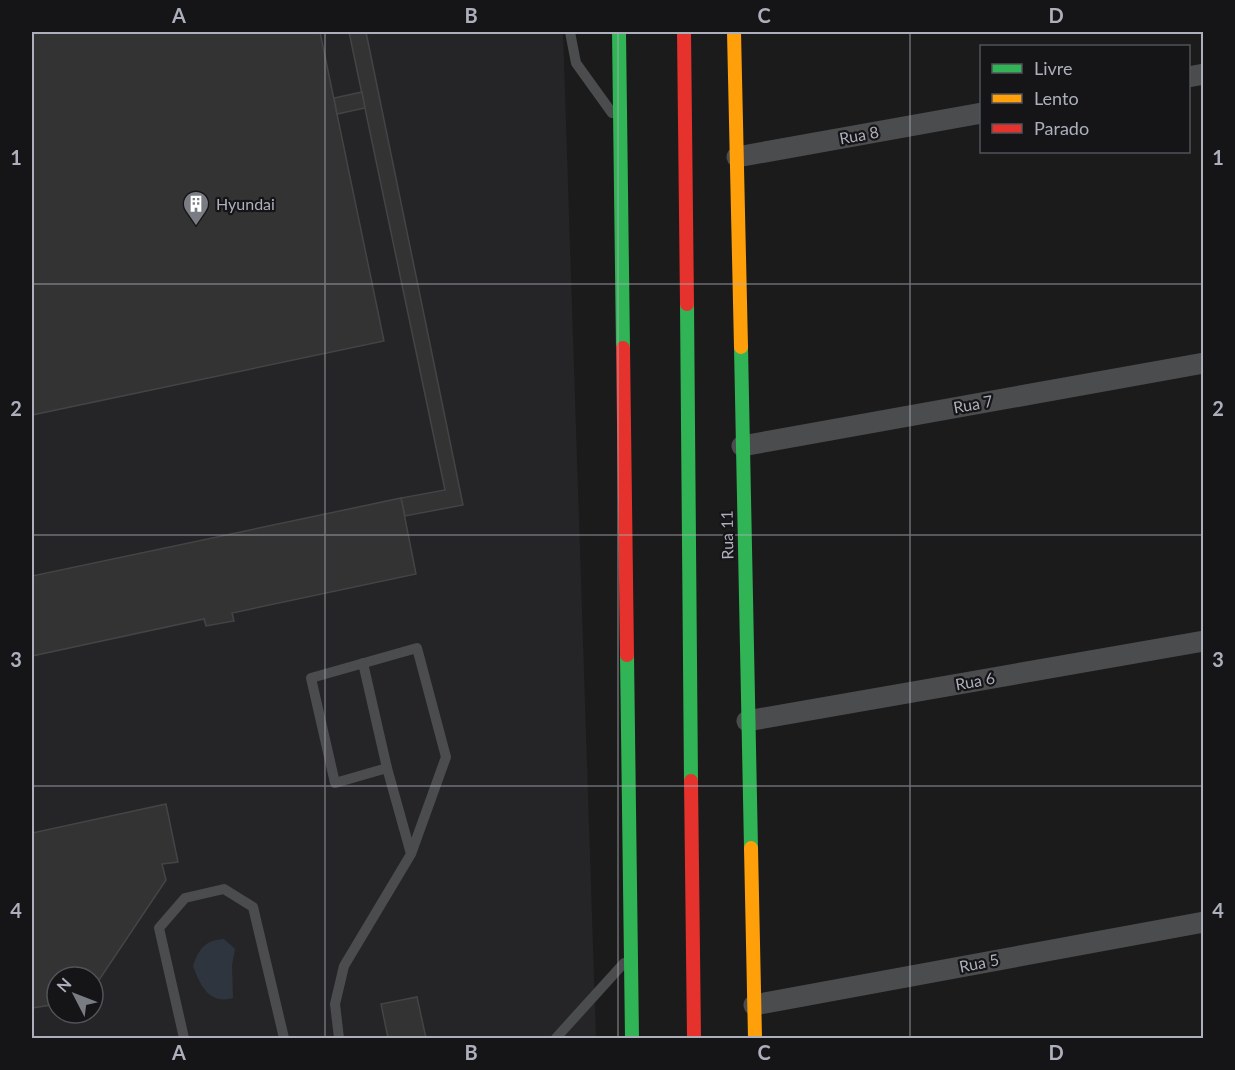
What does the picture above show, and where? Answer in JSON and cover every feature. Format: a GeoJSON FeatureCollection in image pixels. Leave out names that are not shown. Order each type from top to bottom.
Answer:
{"type":"FeatureCollection","features":[{"type":"Feature","properties":{"kind":"main road"},"geometry":{"type":"LineString","coordinates":[[619,32],[632,1038]]}},
{"type":"Feature","properties":{"kind":"main road"},"geometry":{"type":"LineString","coordinates":[[684,32],[694,1038]]}},
{"type":"Feature","properties":{"kind":"main road","name":"Rua 11"},"geometry":{"type":"LineString","coordinates":[[734,32],[755,1038]]}},
{"type":"Feature","properties":{"kind":"street","name":"Rua 8"},"geometry":{"type":"LineString","coordinates":[[737,157],[980,113]]}},
{"type":"Feature","properties":{"kind":"street","name":"Rua 7"},"geometry":{"type":"LineString","coordinates":[[742,446],[1203,363]]}},
{"type":"Feature","properties":{"kind":"street","name":"Rua 6"},"geometry":{"type":"LineString","coordinates":[[747,722],[1203,641]]}},
{"type":"Feature","properties":{"kind":"street","name":"Rua 5"},"geometry":{"type":"LineString","coordinates":[[754,1005],[1203,921]]}},
{"type":"Feature","properties":{"kind":"lane"},"geometry":{"type":"LineString","coordinates":[[570,32],[576,63],[619,123]]}},
{"type":"Feature","properties":{"kind":"lane"},"geometry":{"type":"LineString","coordinates":[[339,1038],[334,1004],[344,966],[411,854],[446,757],[417,648],[311,678],[335,783],[387,768]]}},
{"type":"Feature","properties":{"kind":"lane"},"geometry":{"type":"LineString","coordinates":[[363,663],[387,768],[411,854]]}},
{"type":"Feature","properties":{"kind":"lane"},"geometry":{"type":"LineString","coordinates":[[184,1038],[159,928],[185,898],[224,889],[254,907],[284,1038]]}},
{"type":"Feature","properties":{"kind":"lane"},"geometry":{"type":"LineString","coordinates":[[556,1038],[630,956]]}},
{"type":"Feature","properties":{"kind":"shaded area"},"geometry":{"type":"Polygon","coordinates":[[[32,32],[563,32],[596,1038],[32,1038],[32,32]]]}},
{"type":"Feature","properties":{"kind":"shaded area"},"geometry":{"type":"Polygon","coordinates":[[[224,939],[235,949],[232,965],[233,998],[218,999],[202,986],[193,966],[204,946],[212,941],[224,939]]]}},
{"type":"Feature","properties":{"kind":"building","name":"Hyundai"},"geometry":{"type":"Polygon","coordinates":[[[32,32],[320,32],[384,341],[32,415],[32,32]]]}},
{"type":"Feature","properties":{"kind":"building"},"geometry":{"type":"Polygon","coordinates":[[[349,32],[366,32],[463,505],[405,516],[401,498],[445,490],[349,32]]]}},
{"type":"Feature","properties":{"kind":"building"},"geometry":{"type":"Polygon","coordinates":[[[362,92],[365,108],[337,114],[334,98],[362,92]]]}},
{"type":"Feature","properties":{"kind":"building"},"geometry":{"type":"Polygon","coordinates":[[[401,498],[416,574],[232,613],[234,621],[206,626],[204,619],[32,656],[32,576],[401,498]]]}},
{"type":"Feature","properties":{"kind":"building"},"geometry":{"type":"Polygon","coordinates":[[[166,804],[178,862],[162,864],[166,880],[105,971],[105,965],[45,965],[45,1006],[32,1008],[32,833],[166,804]]]}},
{"type":"Feature","properties":{"kind":"building"},"geometry":{"type":"Polygon","coordinates":[[[417,997],[426,1038],[388,1038],[381,1004],[417,997]]]}},
{"type":"Feature","properties":{"kind":"traffic: fast"},"geometry":{"type":"LineString","coordinates":[[619,32],[623,348]]}},
{"type":"Feature","properties":{"kind":"traffic: fast"},"geometry":{"type":"LineString","coordinates":[[687,304],[691,781]]}},
{"type":"Feature","properties":{"kind":"traffic: fast"},"geometry":{"type":"LineString","coordinates":[[741,347],[751,848]]}},
{"type":"Feature","properties":{"kind":"traffic: fast"},"geometry":{"type":"LineString","coordinates":[[627,655],[632,1038]]}},
{"type":"Feature","properties":{"kind":"traffic: slow"},"geometry":{"type":"LineString","coordinates":[[734,32],[741,347]]}},
{"type":"Feature","properties":{"kind":"traffic: slow"},"geometry":{"type":"LineString","coordinates":[[751,848],[755,1038]]}},
{"type":"Feature","properties":{"kind":"traffic: jam"},"geometry":{"type":"LineString","coordinates":[[684,32],[687,304]]}},
{"type":"Feature","properties":{"kind":"traffic: jam"},"geometry":{"type":"LineString","coordinates":[[623,348],[627,655]]}},
{"type":"Feature","properties":{"kind":"traffic: jam"},"geometry":{"type":"LineString","coordinates":[[691,781],[694,1038]]}},
{"type":"Feature","properties":{"kind":"place","name":"Hyundai"},"geometry":{"type":"Point","coordinates":[196,227]}}]}
